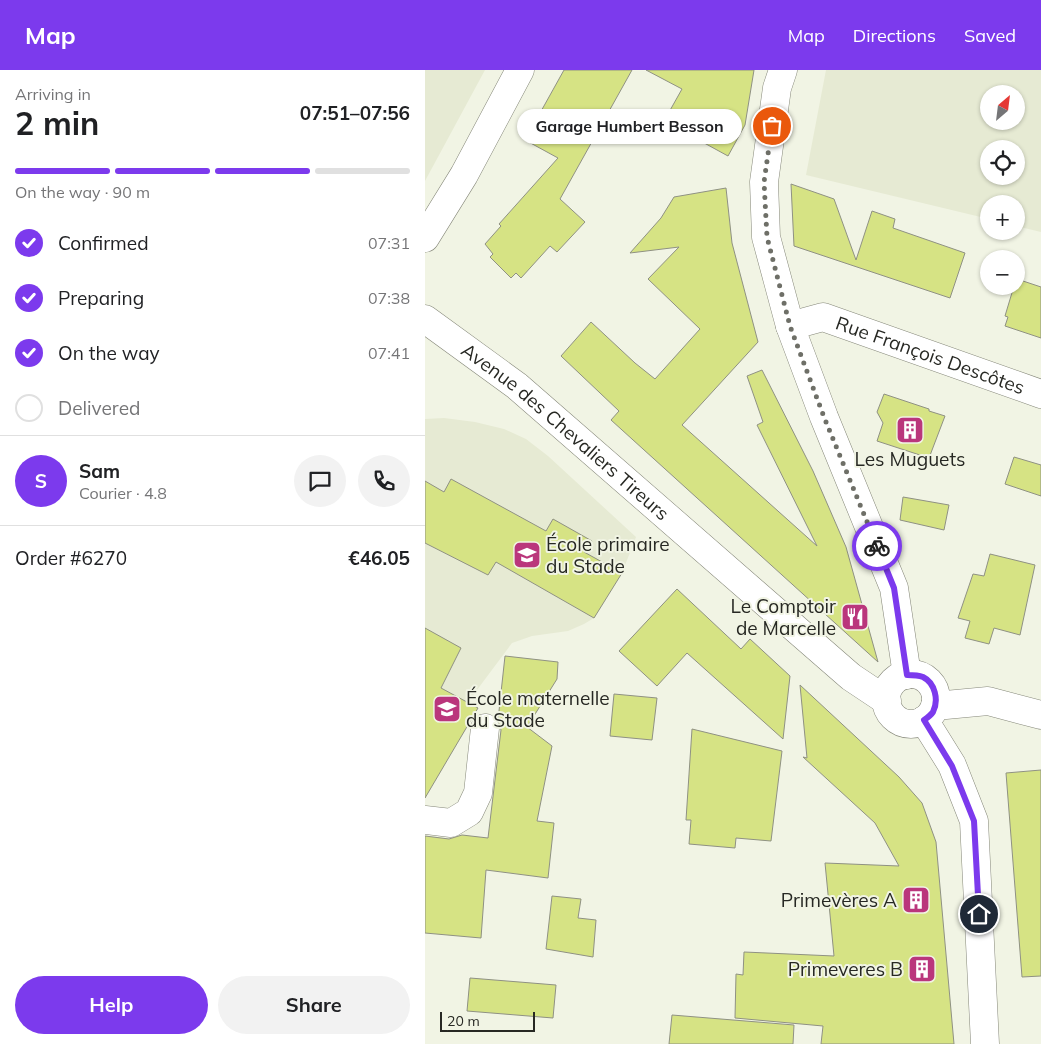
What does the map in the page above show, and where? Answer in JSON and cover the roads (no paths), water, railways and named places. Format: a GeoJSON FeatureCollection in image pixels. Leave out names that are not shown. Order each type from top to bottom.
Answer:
{"type":"FeatureCollection","features":[{"type":"Feature","properties":{"kind":"street"},"geometry":{"type":"LineString","coordinates":[[425,238],[464,175],[520,70]]}},
{"type":"Feature","properties":{"kind":"street"},"geometry":{"type":"LineString","coordinates":[[783,70],[777,88],[764,182],[767,237],[790,326],[824,417],[894,588],[907,675]]}},
{"type":"Feature","properties":{"kind":"street","name":"Avenue des Chevaliers Tireurs"},"geometry":{"type":"LineString","coordinates":[[425,318],[517,386],[851,677],[887,701]]}},
{"type":"Feature","properties":{"kind":"street","name":"Rue François Descôtes"},"geometry":{"type":"LineString","coordinates":[[790,326],[823,318],[1041,394]]}},
{"type":"Feature","properties":{"kind":"street"},"geometry":{"type":"LineString","coordinates":[[985,1044],[974,821],[929,713],[936,698],[930,682],[923,677],[907,675],[894,681],[889,687],[887,694],[889,709],[893,716],[908,724],[916,723],[929,713],[988,702],[1041,715]]}},
{"type":"Feature","properties":{"kind":"street"},"geometry":{"type":"LineString","coordinates":[[425,820],[451,823],[469,812],[478,793],[485,728]]}},
{"type":"Feature","properties":{"kind":"place","name":"Garage Humbert Besson"},"geometry":{"type":"Point","coordinates":[772,126]}},
{"type":"Feature","properties":{"kind":"place","name":"Les Muguets"},"geometry":{"type":"Point","coordinates":[910,430]}},
{"type":"Feature","properties":{"kind":"place","name":"École primaire du Stade"},"geometry":{"type":"Point","coordinates":[527,555]}},
{"type":"Feature","properties":{"kind":"place","name":"Le Comptoir de Marcelle"},"geometry":{"type":"Point","coordinates":[855,617]}},
{"type":"Feature","properties":{"kind":"place","name":"École maternelle du Stade"},"geometry":{"type":"Point","coordinates":[447,709]}},
{"type":"Feature","properties":{"kind":"place","name":"Primevères A"},"geometry":{"type":"Point","coordinates":[916,900]}},
{"type":"Feature","properties":{"kind":"place","name":"Primeveres B"},"geometry":{"type":"Point","coordinates":[922,969]}}]}
